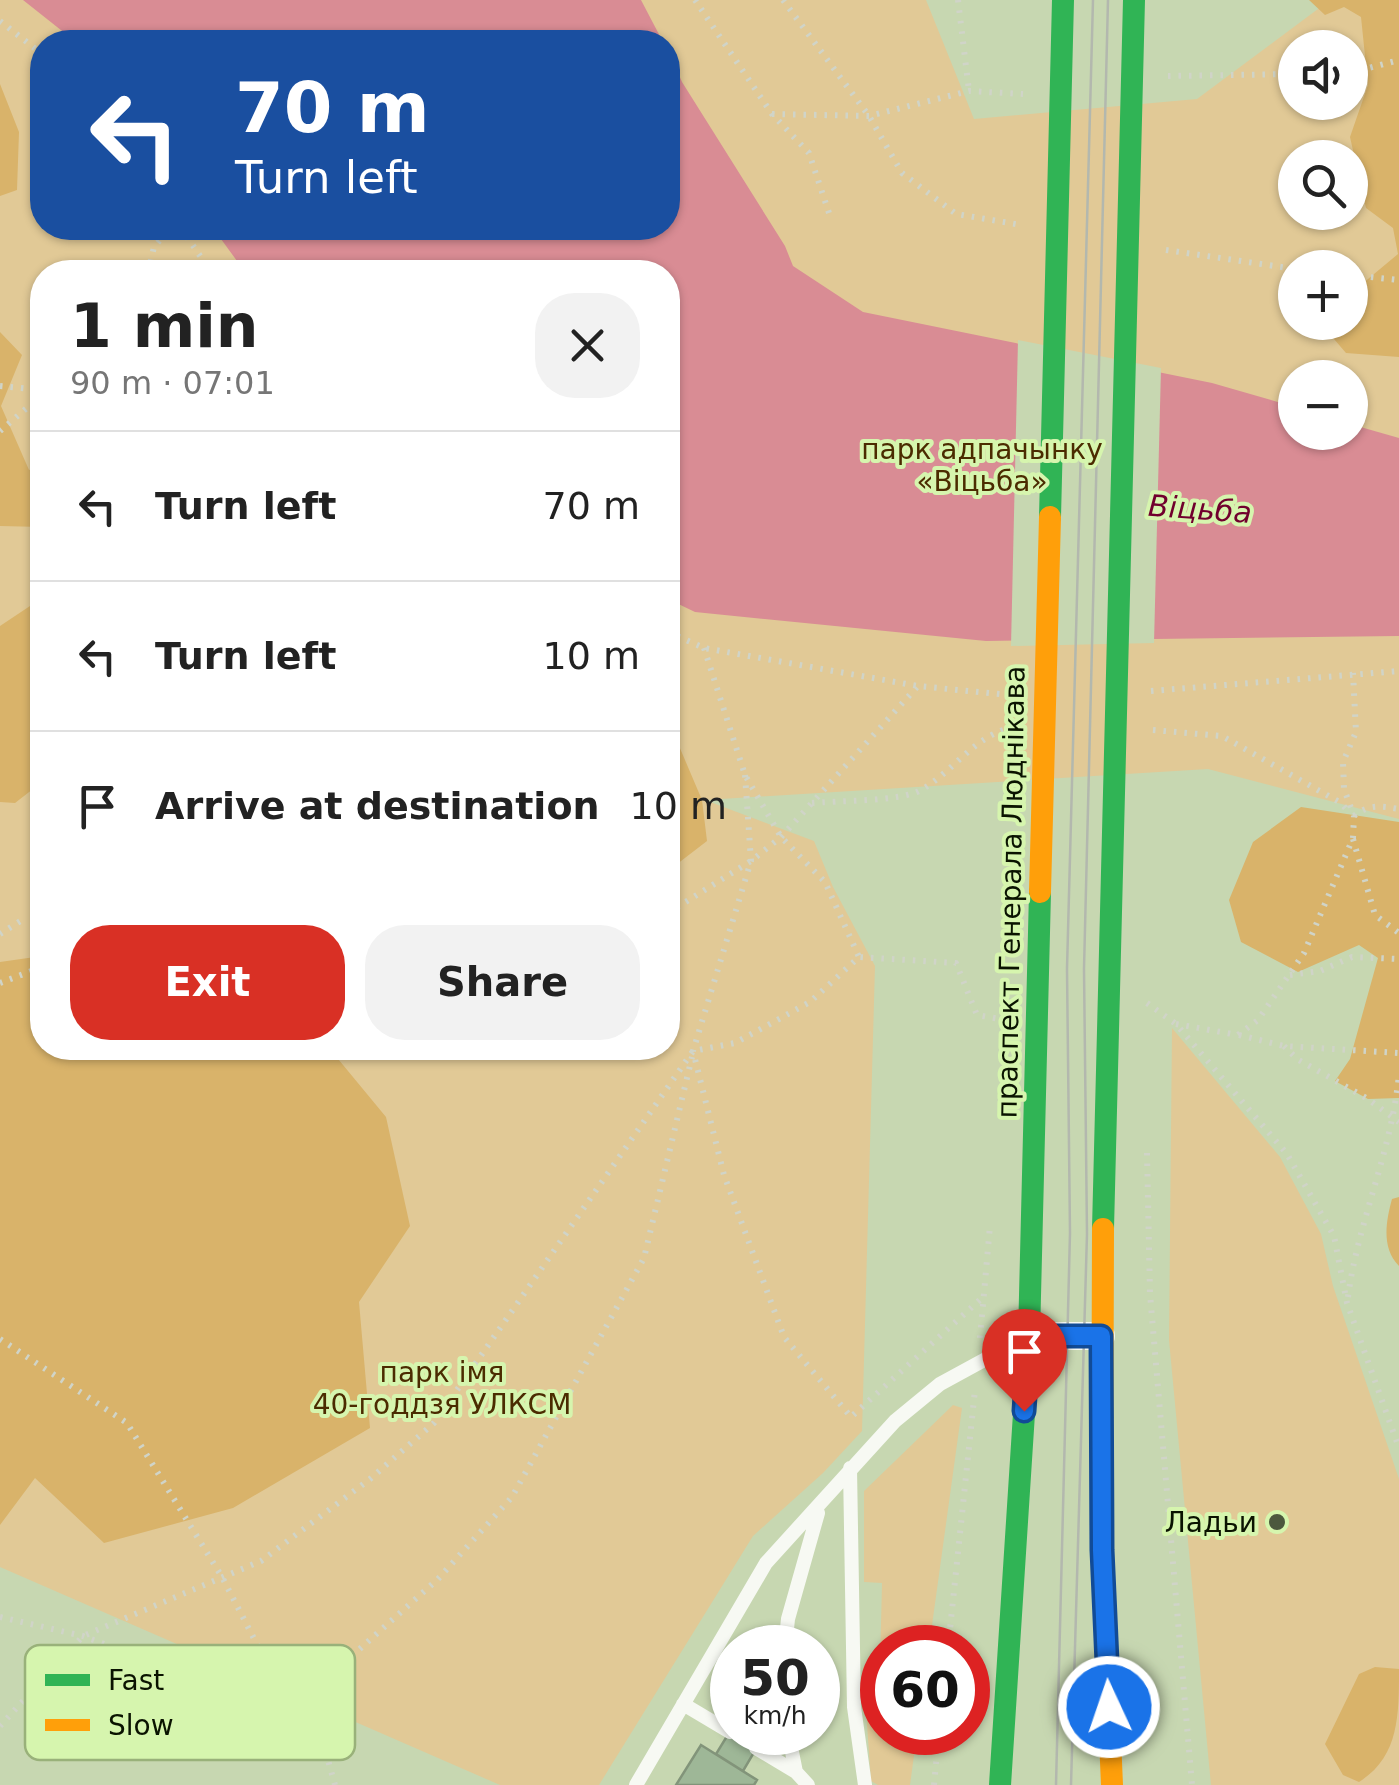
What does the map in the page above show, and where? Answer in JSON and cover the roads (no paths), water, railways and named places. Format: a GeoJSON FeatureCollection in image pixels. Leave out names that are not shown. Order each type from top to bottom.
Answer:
{"type":"FeatureCollection","features":[{"type":"Feature","properties":{"kind":"main road","name":"праспект Генерала Люднікава"},"geometry":{"type":"LineString","coordinates":[[1000,1785],[1029,1336],[1064,0]]}},
{"type":"Feature","properties":{"kind":"main road"},"geometry":{"type":"LineString","coordinates":[[1112,1785],[1102,1550],[1101,1336],[1134,0]]}},
{"type":"Feature","properties":{"kind":"street"},"geometry":{"type":"LineString","coordinates":[[1029,1336],[1101,1336]]}},
{"type":"Feature","properties":{"kind":"lane"},"geometry":{"type":"LineString","coordinates":[[636,1785],[766,1563],[896,1421],[940,1384],[1029,1336]]}},
{"type":"Feature","properties":{"kind":"lane"},"geometry":{"type":"LineString","coordinates":[[850,1468],[854,1708],[864,1785]]}},
{"type":"Feature","properties":{"kind":"lane"},"geometry":{"type":"LineString","coordinates":[[787,1625],[819,1508]]}},
{"type":"Feature","properties":{"kind":"lane"},"geometry":{"type":"LineString","coordinates":[[683,1704],[710,1720]]}},
{"type":"Feature","properties":{"kind":"lane"},"geometry":{"type":"LineString","coordinates":[[768,1755],[796,1772],[808,1785]]}},
{"type":"Feature","properties":{"kind":"lane"},"geometry":{"type":"LineString","coordinates":[[793,1755],[796,1772]]}},
{"type":"Feature","properties":{"kind":"water"},"geometry":{"type":"Polygon","coordinates":[[[23,0],[641,0],[657,30],[61,30],[23,0]]]}},
{"type":"Feature","properties":{"kind":"water","name":"Віцьба"},"geometry":{"type":"Polygon","coordinates":[[[680,77],[785,246],[793,266],[863,312],[1212,383],[1278,402],[1278,450],[1368,450],[1368,429],[1399,438],[1399,636],[986,641],[695,612],[680,605],[680,260],[236,260],[222,240],[680,240],[680,77]]]}},
{"type":"Feature","properties":{"kind":"tram line"},"geometry":{"type":"LineString","coordinates":[[1056,1785],[1070,1233],[1067,969],[1093,0]]}},
{"type":"Feature","properties":{"kind":"tram line"},"geometry":{"type":"LineString","coordinates":[[1071,1785],[1087,1234],[1084,969],[1108,0]]}},
{"type":"Feature","properties":{"kind":"place","name":"Ладьи"},"geometry":{"type":"Point","coordinates":[1277,1522]}},
{"type":"Feature","properties":{"kind":"park label","name":"парк адпачынку «Віцьба»"},"geometry":{"type":"Point","coordinates":[982,465]}},
{"type":"Feature","properties":{"kind":"park label","name":"парк імя 40-годдзя УЛКСМ"},"geometry":{"type":"Point","coordinates":[442,1388]}}]}
